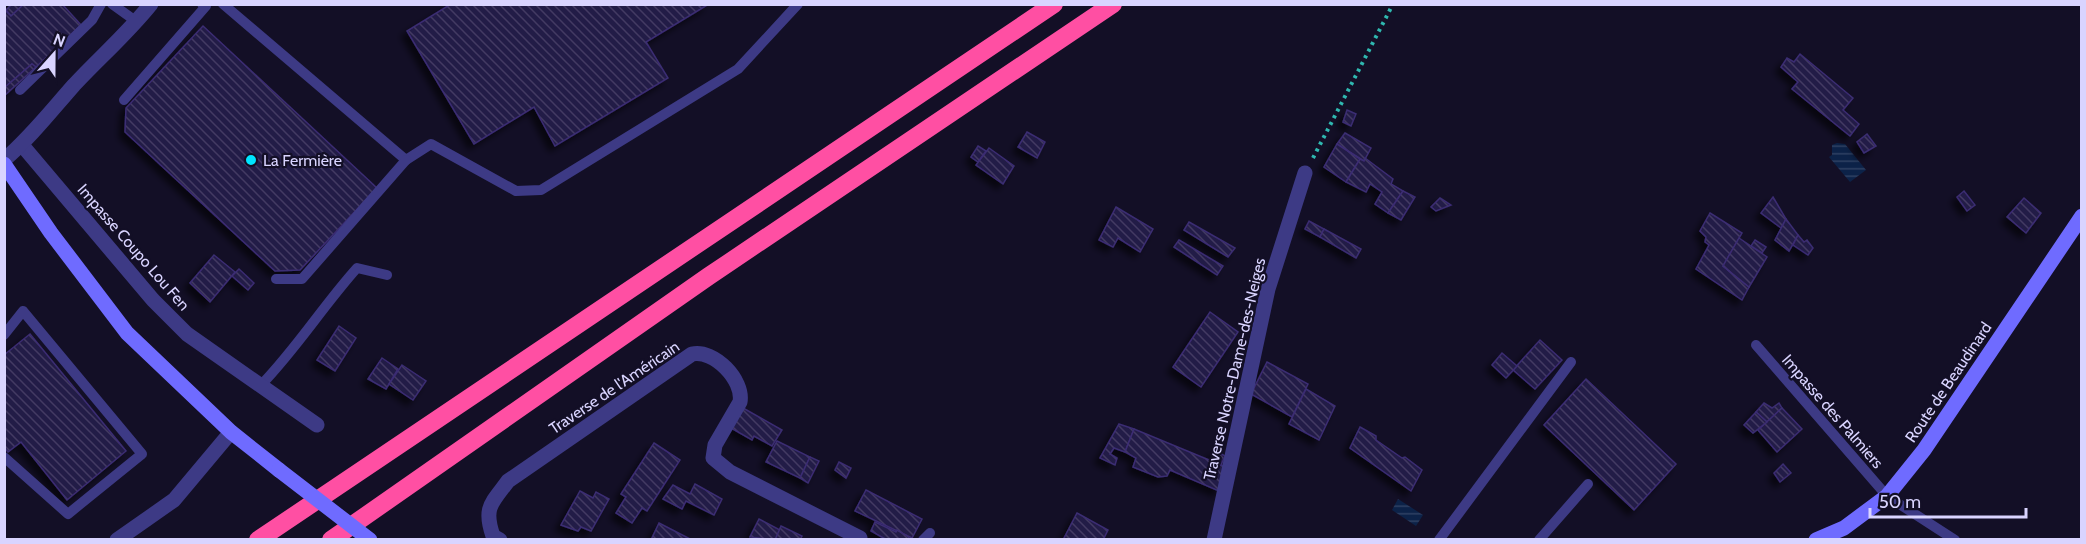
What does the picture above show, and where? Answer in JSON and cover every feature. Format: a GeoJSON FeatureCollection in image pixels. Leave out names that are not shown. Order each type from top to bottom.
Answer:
{"type":"FeatureCollection","features":[{"type":"Feature","properties":{"kind":"highway"},"geometry":{"type":"LineString","coordinates":[[258,540],[1054,4]]}},
{"type":"Feature","properties":{"kind":"highway"},"geometry":{"type":"LineString","coordinates":[[331,540],[709,276],[1113,4]]}},
{"type":"Feature","properties":{"kind":"street"},"geometry":{"type":"LineString","coordinates":[[151,4],[137,22],[75,84],[22,145],[4,162],[9,179],[127,333],[231,432],[370,540]]}},
{"type":"Feature","properties":{"kind":"street","name":"Impasse Coupo Lou Fen"},"geometry":{"type":"LineString","coordinates":[[22,145],[153,300],[187,334],[317,425]]}},
{"type":"Feature","properties":{"kind":"street","name":"Traverse Notre-Dame-des-Neiges"},"geometry":{"type":"LineString","coordinates":[[1214,540],[1268,290],[1305,173]]}},
{"type":"Feature","properties":{"kind":"street","name":"Route de Beaudinard"},"geometry":{"type":"LineString","coordinates":[[1816,540],[1844,528],[1887,496],[1924,450],[2082,216]]}},
{"type":"Feature","properties":{"kind":"street","name":"Traverse de l'Américain"},"geometry":{"type":"LineString","coordinates":[[500,540],[493,536],[487,519],[488,507],[508,481],[692,354],[703,352],[713,356],[739,386],[741,394],[740,402],[715,445],[713,458],[730,472],[860,538]]}},
{"type":"Feature","properties":{"kind":"street"},"geometry":{"type":"LineString","coordinates":[[117,540],[174,500],[231,432]]}},
{"type":"Feature","properties":{"kind":"lane"},"geometry":{"type":"LineString","coordinates":[[20,90],[92,20],[101,4]]}},
{"type":"Feature","properties":{"kind":"lane"},"geometry":{"type":"LineString","coordinates":[[112,4],[137,22]]}},
{"type":"Feature","properties":{"kind":"lane"},"geometry":{"type":"LineString","coordinates":[[223,4],[406,159]]}},
{"type":"Feature","properties":{"kind":"lane"},"geometry":{"type":"LineString","coordinates":[[276,279],[302,279],[406,159],[431,144],[516,191],[541,190],[738,69],[798,4]]}},
{"type":"Feature","properties":{"kind":"lane"},"geometry":{"type":"LineString","coordinates":[[124,100],[207,5]]}},
{"type":"Feature","properties":{"kind":"lane"},"geometry":{"type":"LineString","coordinates":[[261,385],[282,364],[325,304],[357,268],[387,275]]}},
{"type":"Feature","properties":{"kind":"lane"},"geometry":{"type":"LineString","coordinates":[[4,335],[23,311],[142,454],[68,514],[4,457]]}},
{"type":"Feature","properties":{"kind":"lane","name":"Impasse des Palmiers"},"geometry":{"type":"LineString","coordinates":[[1756,345],[1887,496],[1955,540]]}},
{"type":"Feature","properties":{"kind":"lane"},"geometry":{"type":"LineString","coordinates":[[1439,540],[1571,362]]}},
{"type":"Feature","properties":{"kind":"lane"},"geometry":{"type":"LineString","coordinates":[[1539,540],[1588,483]]}},
{"type":"Feature","properties":{"kind":"path"},"geometry":{"type":"LineString","coordinates":[[1305,173],[1393,4]]}},
{"type":"Feature","properties":{"kind":"water"},"geometry":{"type":"Polygon","coordinates":[[[1845,144],[1866,170],[1850,182],[1829,157],[1832,155],[1832,145],[1845,144]]]}},
{"type":"Feature","properties":{"kind":"water"},"geometry":{"type":"Polygon","coordinates":[[[1398,499],[1423,515],[1416,526],[1392,510],[1398,499]]]}},
{"type":"Feature","properties":{"kind":"building"},"geometry":{"type":"Polygon","coordinates":[[[12,4],[24,4],[11,16],[6,10],[12,4]]]}},
{"type":"Feature","properties":{"kind":"building"},"geometry":{"type":"Polygon","coordinates":[[[24,4],[62,4],[81,25],[36,67],[32,64],[4,88],[4,9],[11,16],[24,4]]]}},
{"type":"Feature","properties":{"kind":"building"},"geometry":{"type":"Polygon","coordinates":[[[451,4],[709,4],[646,42],[668,78],[555,146],[534,107],[474,144],[407,31],[451,4]]]}},
{"type":"Feature","properties":{"kind":"building","name":"La Fermière"},"geometry":{"type":"Polygon","coordinates":[[[203,26],[377,188],[300,270],[275,271],[125,132],[126,108],[203,26]]]}},
{"type":"Feature","properties":{"kind":"building"},"geometry":{"type":"Polygon","coordinates":[[[1800,54],[1853,98],[1843,110],[1859,124],[1850,136],[1792,89],[1798,82],[1781,67],[1787,58],[1794,62],[1800,54]]]}},
{"type":"Feature","properties":{"kind":"building"},"geometry":{"type":"Polygon","coordinates":[[[32,64],[36,67],[4,96],[4,88],[32,64]]]}},
{"type":"Feature","properties":{"kind":"building"},"geometry":{"type":"Polygon","coordinates":[[[1347,110],[1356,114],[1351,126],[1343,122],[1347,110]]]}},
{"type":"Feature","properties":{"kind":"building"},"geometry":{"type":"Polygon","coordinates":[[[1027,132],[1045,142],[1037,158],[1018,147],[1027,132]]]}},
{"type":"Feature","properties":{"kind":"building"},"geometry":{"type":"Polygon","coordinates":[[[1345,133],[1371,148],[1364,161],[1337,144],[1345,133]]]}},
{"type":"Feature","properties":{"kind":"building"},"geometry":{"type":"Polygon","coordinates":[[[1867,134],[1876,146],[1864,153],[1857,142],[1867,134]]]}},
{"type":"Feature","properties":{"kind":"building"},"geometry":{"type":"Polygon","coordinates":[[[1337,144],[1360,159],[1346,182],[1324,167],[1337,144]]]}},
{"type":"Feature","properties":{"kind":"building"},"geometry":{"type":"Polygon","coordinates":[[[978,146],[986,151],[978,162],[971,157],[978,146]]]}},
{"type":"Feature","properties":{"kind":"building"},"geometry":{"type":"Polygon","coordinates":[[[989,148],[1014,166],[1003,184],[976,165],[989,148]]]}},
{"type":"Feature","properties":{"kind":"building"},"geometry":{"type":"Polygon","coordinates":[[[1365,158],[1393,179],[1391,184],[1403,191],[1388,213],[1375,204],[1382,192],[1370,184],[1366,192],[1346,182],[1360,159],[1364,161],[1365,158]]]}},
{"type":"Feature","properties":{"kind":"building"},"geometry":{"type":"Polygon","coordinates":[[[1403,191],[1415,197],[1401,220],[1388,213],[1403,191]]]}},
{"type":"Feature","properties":{"kind":"building"},"geometry":{"type":"Polygon","coordinates":[[[1964,191],[1975,205],[1967,211],[1957,197],[1964,191]]]}},
{"type":"Feature","properties":{"kind":"building"},"geometry":{"type":"Polygon","coordinates":[[[1773,197],[1786,219],[1781,228],[1761,213],[1773,197]]]}},
{"type":"Feature","properties":{"kind":"building"},"geometry":{"type":"Polygon","coordinates":[[[1440,198],[1451,205],[1436,211],[1431,207],[1440,198]]]}},
{"type":"Feature","properties":{"kind":"building"},"geometry":{"type":"Polygon","coordinates":[[[2024,198],[2041,213],[2026,233],[2007,217],[2024,198]]]}},
{"type":"Feature","properties":{"kind":"building"},"geometry":{"type":"Polygon","coordinates":[[[1116,207],[1153,229],[1140,252],[1118,238],[1113,247],[1099,240],[1116,207]]]}},
{"type":"Feature","properties":{"kind":"building"},"geometry":{"type":"Polygon","coordinates":[[[1710,213],[1742,233],[1723,266],[1749,287],[1742,300],[1696,269],[1709,245],[1705,242],[1706,237],[1700,231],[1710,213]]]}},
{"type":"Feature","properties":{"kind":"building"},"geometry":{"type":"Polygon","coordinates":[[[1786,219],[1798,235],[1789,251],[1775,240],[1786,219]]]}},
{"type":"Feature","properties":{"kind":"building"},"geometry":{"type":"Polygon","coordinates":[[[1309,221],[1324,229],[1320,237],[1305,229],[1309,221]]]}},
{"type":"Feature","properties":{"kind":"building"},"geometry":{"type":"Polygon","coordinates":[[[1189,222],[1235,248],[1228,257],[1184,230],[1189,222]]]}},
{"type":"Feature","properties":{"kind":"building"},"geometry":{"type":"Polygon","coordinates":[[[1324,229],[1361,249],[1356,258],[1320,237],[1324,229]]]}},
{"type":"Feature","properties":{"kind":"building"},"geometry":{"type":"Polygon","coordinates":[[[1798,235],[1804,242],[1807,240],[1813,248],[1808,255],[1793,245],[1798,235]]]}},
{"type":"Feature","properties":{"kind":"building"},"geometry":{"type":"Polygon","coordinates":[[[1739,238],[1767,257],[1749,287],[1723,266],[1739,238]]]}},
{"type":"Feature","properties":{"kind":"building"},"geometry":{"type":"Polygon","coordinates":[[[1179,240],[1223,266],[1217,275],[1174,247],[1179,240]]]}},
{"type":"Feature","properties":{"kind":"building"},"geometry":{"type":"Polygon","coordinates":[[[1755,240],[1766,247],[1762,253],[1751,246],[1755,240]]]}},
{"type":"Feature","properties":{"kind":"building"},"geometry":{"type":"Polygon","coordinates":[[[214,255],[235,272],[210,302],[190,283],[214,255]]]}},
{"type":"Feature","properties":{"kind":"building"},"geometry":{"type":"Polygon","coordinates":[[[239,269],[254,283],[248,290],[232,276],[239,269]]]}},
{"type":"Feature","properties":{"kind":"building"},"geometry":{"type":"Polygon","coordinates":[[[1210,312],[1238,332],[1201,387],[1173,367],[1210,312]]]}},
{"type":"Feature","properties":{"kind":"building"},"geometry":{"type":"Polygon","coordinates":[[[339,326],[356,338],[335,371],[317,360],[339,326]]]}},
{"type":"Feature","properties":{"kind":"building"},"geometry":{"type":"Polygon","coordinates":[[[30,334],[126,451],[67,500],[21,442],[8,452],[4,447],[4,355],[30,334]]]}},
{"type":"Feature","properties":{"kind":"building"},"geometry":{"type":"Polygon","coordinates":[[[1540,340],[1562,360],[1535,389],[1513,370],[1540,340]]]}},
{"type":"Feature","properties":{"kind":"building"},"geometry":{"type":"Polygon","coordinates":[[[1502,353],[1517,366],[1506,378],[1492,365],[1502,353]]]}},
{"type":"Feature","properties":{"kind":"building"},"geometry":{"type":"Polygon","coordinates":[[[382,358],[398,369],[386,389],[368,379],[382,358]]]}},
{"type":"Feature","properties":{"kind":"building"},"geometry":{"type":"Polygon","coordinates":[[[1267,362],[1308,384],[1292,417],[1251,394],[1267,362]]]}},
{"type":"Feature","properties":{"kind":"building"},"geometry":{"type":"Polygon","coordinates":[[[402,365],[426,381],[413,400],[389,384],[402,365]]]}},
{"type":"Feature","properties":{"kind":"building"},"geometry":{"type":"Polygon","coordinates":[[[1586,379],[1676,464],[1634,510],[1544,425],[1586,379]]]}},
{"type":"Feature","properties":{"kind":"building"},"geometry":{"type":"Polygon","coordinates":[[[1306,389],[1335,406],[1319,440],[1289,424],[1306,389]]]}},
{"type":"Feature","properties":{"kind":"building"},"geometry":{"type":"Polygon","coordinates":[[[1764,403],[1772,408],[1779,403],[1782,408],[1767,422],[1756,412],[1764,403]]]}},
{"type":"Feature","properties":{"kind":"building"},"geometry":{"type":"Polygon","coordinates":[[[743,408],[782,430],[772,446],[754,436],[752,440],[731,428],[743,408]]]}},
{"type":"Feature","properties":{"kind":"building"},"geometry":{"type":"Polygon","coordinates":[[[1782,408],[1802,429],[1777,452],[1758,430],[1782,408]]]}},
{"type":"Feature","properties":{"kind":"building"},"geometry":{"type":"Polygon","coordinates":[[[1756,412],[1767,422],[1753,433],[1744,425],[1756,412]]]}},
{"type":"Feature","properties":{"kind":"building"},"geometry":{"type":"Polygon","coordinates":[[[1119,424],[1134,429],[1125,452],[1114,448],[1110,454],[1117,458],[1115,465],[1100,458],[1119,424]]]}},
{"type":"Feature","properties":{"kind":"building"},"geometry":{"type":"Polygon","coordinates":[[[1360,427],[1422,470],[1411,491],[1350,448],[1360,427]]]}},
{"type":"Feature","properties":{"kind":"building"},"geometry":{"type":"Polygon","coordinates":[[[1134,429],[1226,467],[1219,491],[1170,470],[1167,476],[1158,477],[1133,467],[1136,458],[1125,452],[1134,429]]]}},
{"type":"Feature","properties":{"kind":"building"},"geometry":{"type":"Polygon","coordinates":[[[777,441],[810,457],[800,478],[766,462],[777,441]]]}},
{"type":"Feature","properties":{"kind":"building"},"geometry":{"type":"Polygon","coordinates":[[[654,443],[680,460],[647,511],[642,508],[632,523],[616,513],[626,497],[621,494],[654,443]]]}},
{"type":"Feature","properties":{"kind":"building"},"geometry":{"type":"Polygon","coordinates":[[[1215,450],[1225,456],[1221,465],[1211,460],[1215,450]]]}},
{"type":"Feature","properties":{"kind":"building"},"geometry":{"type":"Polygon","coordinates":[[[810,457],[819,461],[808,483],[800,478],[810,457]]]}},
{"type":"Feature","properties":{"kind":"building"},"geometry":{"type":"Polygon","coordinates":[[[839,462],[851,468],[846,478],[835,470],[839,462]]]}},
{"type":"Feature","properties":{"kind":"building"},"geometry":{"type":"Polygon","coordinates":[[[1783,464],[1791,473],[1780,482],[1774,473],[1783,464]]]}},
{"type":"Feature","properties":{"kind":"building"},"geometry":{"type":"Polygon","coordinates":[[[695,484],[722,499],[714,515],[686,501],[682,509],[663,499],[673,485],[690,494],[695,484]]]}},
{"type":"Feature","properties":{"kind":"building"},"geometry":{"type":"Polygon","coordinates":[[[866,490],[922,519],[912,538],[855,511],[866,490]]]}},
{"type":"Feature","properties":{"kind":"building"},"geometry":{"type":"Polygon","coordinates":[[[580,491],[593,498],[596,492],[609,499],[591,531],[581,527],[578,531],[561,525],[580,491]]]}},
{"type":"Feature","properties":{"kind":"building"},"geometry":{"type":"Polygon","coordinates":[[[1077,513],[1108,530],[1103,540],[1063,540],[1077,513]]]}},
{"type":"Feature","properties":{"kind":"building"},"geometry":{"type":"Polygon","coordinates":[[[759,519],[780,530],[775,540],[750,537],[759,519]]]}},
{"type":"Feature","properties":{"kind":"building"},"geometry":{"type":"Polygon","coordinates":[[[875,522],[896,532],[897,530],[909,537],[908,540],[887,540],[871,531],[875,522]]]}},
{"type":"Feature","properties":{"kind":"building"},"geometry":{"type":"Polygon","coordinates":[[[659,523],[692,540],[651,540],[659,523]]]}},
{"type":"Feature","properties":{"kind":"building"},"geometry":{"type":"Polygon","coordinates":[[[781,526],[802,536],[800,540],[775,540],[781,526]]]}},
{"type":"Feature","properties":{"kind":"place","name":"La Fermière"},"geometry":{"type":"Point","coordinates":[251,160]}}]}
